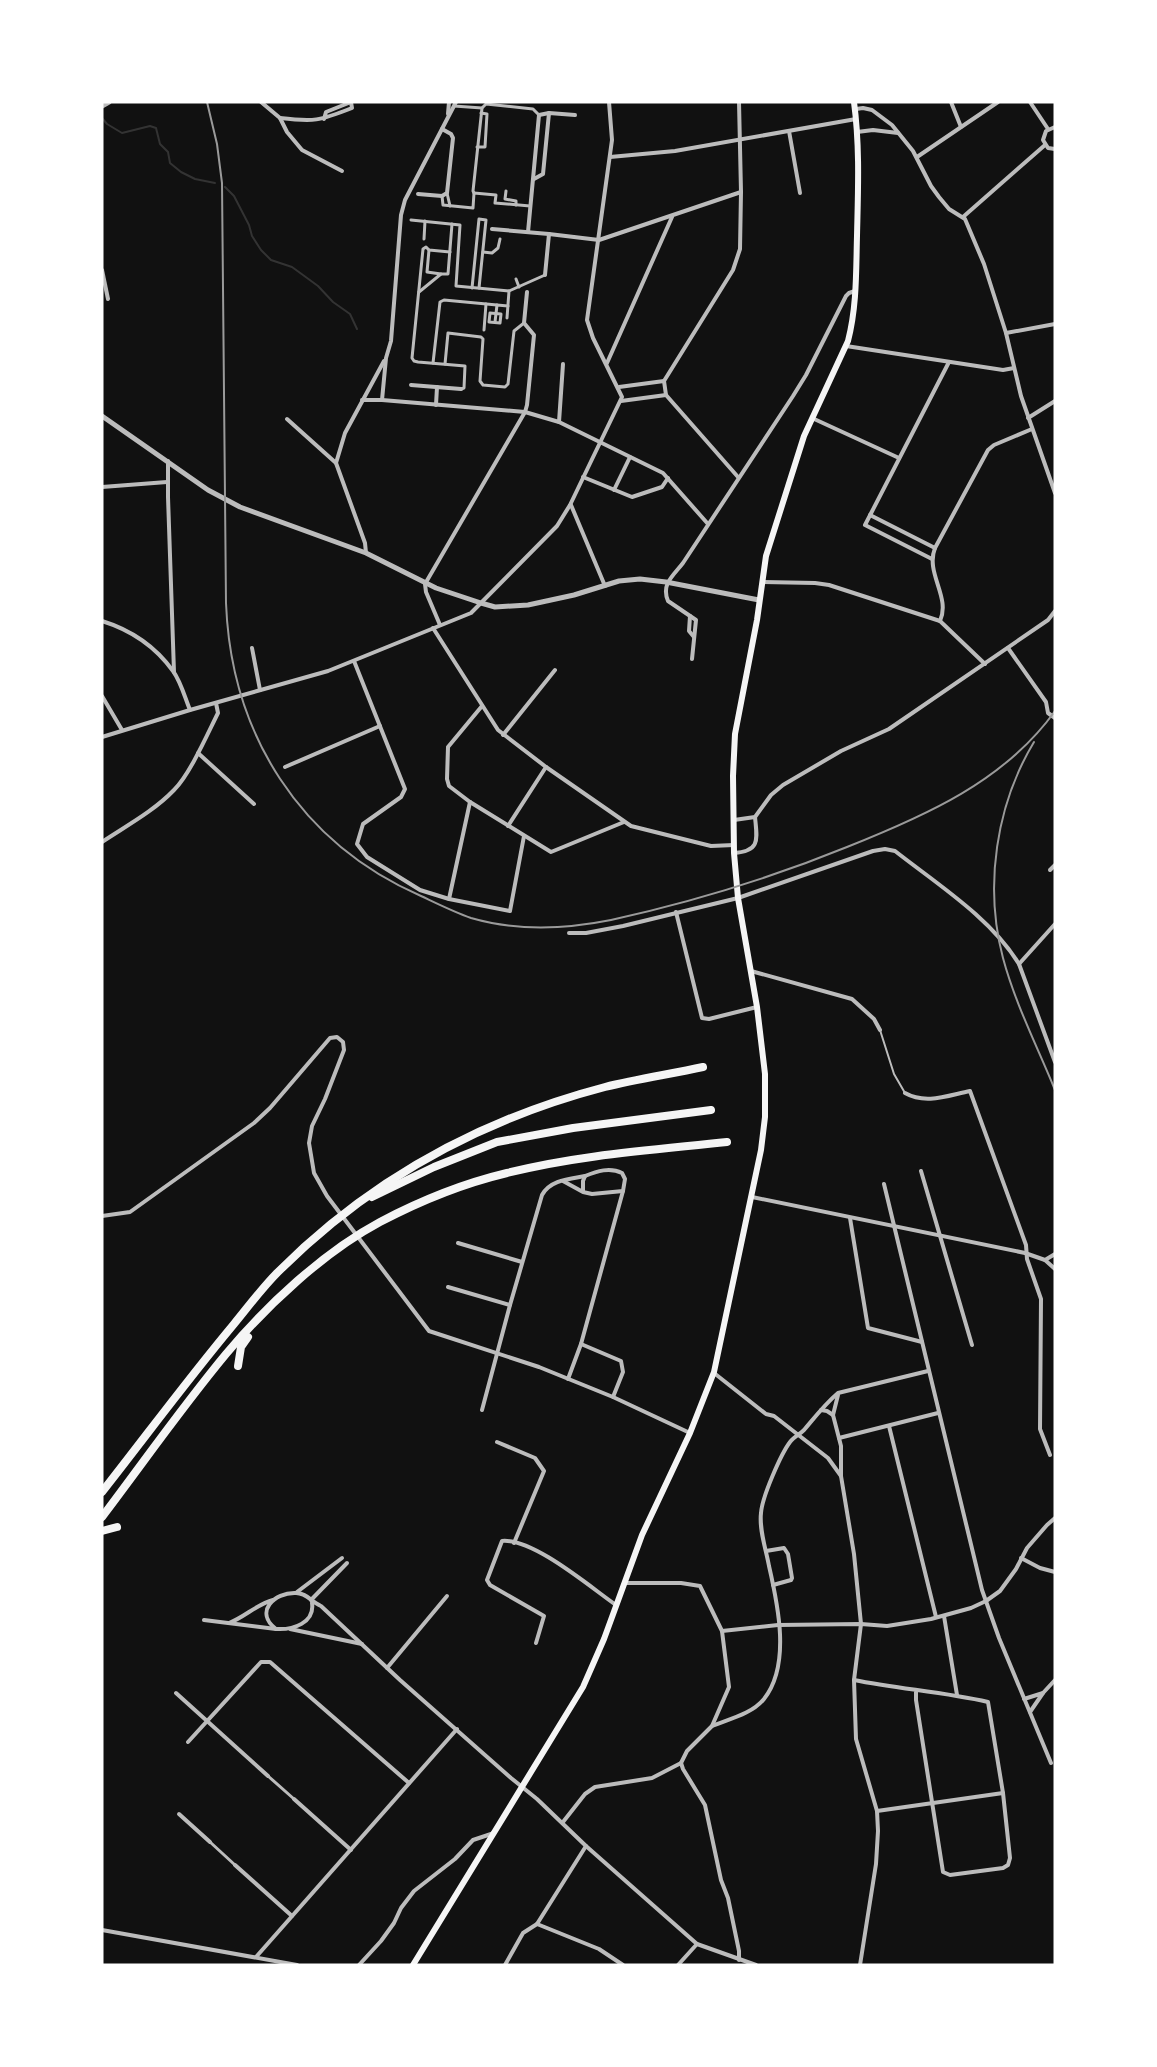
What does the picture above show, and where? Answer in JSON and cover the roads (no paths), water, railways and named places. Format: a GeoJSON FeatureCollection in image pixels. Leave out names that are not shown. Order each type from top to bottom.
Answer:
{"type":"FeatureCollection","features":[{"type":"Feature","properties":{"kind":"highway"},"geometry":{"type":"LineString","coordinates":[[102,1492],[218,1342],[276,1274],[322,1231],[397,1175],[439,1150],[484,1128],[577,1095],[608,1086],[703,1067]]}},
{"type":"Feature","properties":{"kind":"highway"},"geometry":{"type":"LineString","coordinates":[[355,1205],[434,1167],[497,1142],[573,1128],[711,1110]]}},
{"type":"Feature","properties":{"kind":"highway"},"geometry":{"type":"LineString","coordinates":[[102,1517],[226,1354],[308,1272],[380,1222],[436,1197],[505,1173],[563,1161],[726,1142]]}},
{"type":"Feature","properties":{"kind":"highway"},"geometry":{"type":"LineString","coordinates":[[238,1366],[241,1347],[267,1311]]}},
{"type":"Feature","properties":{"kind":"highway"},"geometry":{"type":"LineString","coordinates":[[102,1531],[117,1527]]}},
{"type":"Feature","properties":{"kind":"main road"},"geometry":{"type":"LineString","coordinates":[[412,1965],[584,1687],[660,1494],[690,1433],[714,1372],[752,1197],[765,1118],[765,1074],[757,1007],[736,878],[735,734],[766,556],[792,469],[812,418],[845,346],[852,324],[856,291],[858,178],[854,106]]}},
{"type":"Feature","properties":{"kind":"street"},"geometry":{"type":"LineString","coordinates":[[102,106],[109,102]]}},
{"type":"Feature","properties":{"kind":"street"},"geometry":{"type":"LineString","coordinates":[[280,118],[311,122],[324,119],[352,108],[351,102],[326,112],[324,119]]}},
{"type":"Feature","properties":{"kind":"street"},"geometry":{"type":"LineString","coordinates":[[448,118],[449,102]]}},
{"type":"Feature","properties":{"kind":"street"},"geometry":{"type":"LineString","coordinates":[[102,737],[328,671],[471,613],[557,526],[570,505],[622,397],[593,338],[587,320],[612,140],[609,102]]}},
{"type":"Feature","properties":{"kind":"street"},"geometry":{"type":"LineString","coordinates":[[738,477],[666,395],[664,381],[733,270],[740,249],[739,102]]}},
{"type":"Feature","properties":{"kind":"street"},"geometry":{"type":"LineString","coordinates":[[951,102],[961,127]]}},
{"type":"Feature","properties":{"kind":"street"},"geometry":{"type":"LineString","coordinates":[[917,157],[998,102]]}},
{"type":"Feature","properties":{"kind":"street"},"geometry":{"type":"LineString","coordinates":[[1031,102],[1048,129]]}},
{"type":"Feature","properties":{"kind":"street"},"geometry":{"type":"LineString","coordinates":[[263,103],[280,118],[287,132],[302,150],[342,171]]}},
{"type":"Feature","properties":{"kind":"street"},"geometry":{"type":"LineString","coordinates":[[382,400],[386,358],[391,341],[401,214],[405,200],[455,104],[482,108]]}},
{"type":"Feature","properties":{"kind":"street"},"geometry":{"type":"LineString","coordinates":[[442,196],[443,205],[473,208],[481,113],[486,104],[533,109],[539,115]]}},
{"type":"Feature","properties":{"kind":"street"},"geometry":{"type":"LineString","coordinates":[[854,106],[872,110],[889,122],[917,157],[939,197],[949,209],[963,217],[984,264],[1006,333],[1028,418],[1055,493]]}},
{"type":"Feature","properties":{"kind":"street"},"geometry":{"type":"LineString","coordinates":[[477,147],[484,147],[487,114],[481,113]]}},
{"type":"Feature","properties":{"kind":"street"},"geometry":{"type":"LineString","coordinates":[[539,115],[549,113],[575,115]]}},
{"type":"Feature","properties":{"kind":"street"},"geometry":{"type":"LineString","coordinates":[[533,179],[543,174],[549,113]]}},
{"type":"Feature","properties":{"kind":"street"},"geometry":{"type":"LineString","coordinates":[[528,232],[539,115]]}},
{"type":"Feature","properties":{"kind":"street"},"geometry":{"type":"LineString","coordinates":[[610,157],[675,151],[856,119]]}},
{"type":"Feature","properties":{"kind":"street"},"geometry":{"type":"LineString","coordinates":[[1045,145],[1043,136],[1048,129],[1055,127]]}},
{"type":"Feature","properties":{"kind":"street"},"geometry":{"type":"LineString","coordinates":[[442,129],[451,134],[453,138],[447,193],[450,206]]}},
{"type":"Feature","properties":{"kind":"street"},"geometry":{"type":"LineString","coordinates":[[857,132],[873,130],[899,134]]}},
{"type":"Feature","properties":{"kind":"street"},"geometry":{"type":"LineString","coordinates":[[789,131],[800,193]]}},
{"type":"Feature","properties":{"kind":"street"},"geometry":{"type":"LineString","coordinates":[[1045,145],[1055,149]]}},
{"type":"Feature","properties":{"kind":"street"},"geometry":{"type":"LineString","coordinates":[[963,217],[1045,145]]}},
{"type":"Feature","properties":{"kind":"street"},"geometry":{"type":"LineString","coordinates":[[505,199],[506,191]]}},
{"type":"Feature","properties":{"kind":"street"},"geometry":{"type":"LineString","coordinates":[[492,229],[599,240],[741,192]]}},
{"type":"Feature","properties":{"kind":"street"},"geometry":{"type":"LineString","coordinates":[[418,194],[442,196],[447,193]]}},
{"type":"Feature","properties":{"kind":"street"},"geometry":{"type":"LineString","coordinates":[[474,193],[496,195],[495,203],[530,207]]}},
{"type":"Feature","properties":{"kind":"street"},"geometry":{"type":"LineString","coordinates":[[496,199],[516,201],[516,205]]}},
{"type":"Feature","properties":{"kind":"street"},"geometry":{"type":"LineString","coordinates":[[607,364],[672,216]]}},
{"type":"Feature","properties":{"kind":"street"},"geometry":{"type":"LineString","coordinates":[[472,288],[479,219],[486,220],[479,288]]}},
{"type":"Feature","properties":{"kind":"street"},"geometry":{"type":"LineString","coordinates":[[411,220],[460,225],[456,286],[472,288],[509,291],[545,275],[549,234]]}},
{"type":"Feature","properties":{"kind":"street"},"geometry":{"type":"LineString","coordinates":[[424,239],[425,221]]}},
{"type":"Feature","properties":{"kind":"street"},"geometry":{"type":"LineString","coordinates":[[429,250],[427,272],[448,274],[452,224]]}},
{"type":"Feature","properties":{"kind":"street"},"geometry":{"type":"LineString","coordinates":[[483,252],[492,253],[498,248],[500,239]]}},
{"type":"Feature","properties":{"kind":"street"},"geometry":{"type":"LineString","coordinates":[[411,385],[464,388],[465,366],[414,361],[412,358],[423,249],[426,247],[429,250],[450,252]]}},
{"type":"Feature","properties":{"kind":"street"},"geometry":{"type":"LineString","coordinates":[[102,270],[108,299]]}},
{"type":"Feature","properties":{"kind":"street"},"geometry":{"type":"LineString","coordinates":[[418,292],[441,274]]}},
{"type":"Feature","properties":{"kind":"street"},"geometry":{"type":"LineString","coordinates":[[516,279],[519,287]]}},
{"type":"Feature","properties":{"kind":"street"},"geometry":{"type":"LineString","coordinates":[[507,318],[509,291]]}},
{"type":"Feature","properties":{"kind":"street"},"geometry":{"type":"LineString","coordinates":[[692,659],[696,620],[668,601],[665,595],[666,582],[683,563],[802,382],[846,296],[856,291]]}},
{"type":"Feature","properties":{"kind":"street"},"geometry":{"type":"LineString","coordinates":[[440,625],[426,592],[425,584],[525,412],[534,335],[524,323],[527,292]]}},
{"type":"Feature","properties":{"kind":"street"},"geometry":{"type":"LineString","coordinates":[[433,363],[440,302],[444,300],[508,306]]}},
{"type":"Feature","properties":{"kind":"street"},"geometry":{"type":"LineString","coordinates":[[484,330],[487,317],[486,304]]}},
{"type":"Feature","properties":{"kind":"street"},"geometry":{"type":"LineString","coordinates":[[496,314],[497,305]]}},
{"type":"Feature","properties":{"kind":"street"},"geometry":{"type":"LineString","coordinates":[[490,313],[501,314],[501,323],[489,322],[487,317],[490,313]]}},
{"type":"Feature","properties":{"kind":"street"},"geometry":{"type":"LineString","coordinates":[[445,364],[448,333],[481,336],[483,339],[480,381],[483,385],[505,387],[508,384],[514,331],[524,323]]}},
{"type":"Feature","properties":{"kind":"street"},"geometry":{"type":"LineString","coordinates":[[1006,333],[1055,324]]}},
{"type":"Feature","properties":{"kind":"street"},"geometry":{"type":"LineString","coordinates":[[845,346],[1003,370],[1014,368]]}},
{"type":"Feature","properties":{"kind":"street"},"geometry":{"type":"LineString","coordinates":[[336,463],[345,433],[386,358]]}},
{"type":"Feature","properties":{"kind":"street"},"geometry":{"type":"LineString","coordinates":[[932,559],[865,525],[949,362]]}},
{"type":"Feature","properties":{"kind":"street"},"geometry":{"type":"LineString","coordinates":[[559,422],[563,364]]}},
{"type":"Feature","properties":{"kind":"street"},"geometry":{"type":"LineString","coordinates":[[619,387],[664,381]]}},
{"type":"Feature","properties":{"kind":"street"},"geometry":{"type":"LineString","coordinates":[[436,405],[437,387]]}},
{"type":"Feature","properties":{"kind":"street"},"geometry":{"type":"LineString","coordinates":[[621,401],[666,395]]}},
{"type":"Feature","properties":{"kind":"street"},"geometry":{"type":"LineString","coordinates":[[362,400],[525,412],[559,422],[653,468],[668,478],[708,524]]}},
{"type":"Feature","properties":{"kind":"street"},"geometry":{"type":"LineString","coordinates":[[1028,418],[1055,401]]}},
{"type":"Feature","properties":{"kind":"street"},"geometry":{"type":"LineString","coordinates":[[102,416],[208,490],[240,507],[366,553],[425,584],[495,607],[528,605],[630,580],[666,582],[759,600]]}},
{"type":"Feature","properties":{"kind":"street"},"geometry":{"type":"LineString","coordinates":[[812,418],[899,458]]}},
{"type":"Feature","properties":{"kind":"street"},"geometry":{"type":"LineString","coordinates":[[287,419],[336,463],[365,543],[366,553]]}},
{"type":"Feature","properties":{"kind":"street"},"geometry":{"type":"LineString","coordinates":[[939,621],[943,610],[932,569],[935,548],[988,450],[994,445],[1032,429]]}},
{"type":"Feature","properties":{"kind":"street"},"geometry":{"type":"LineString","coordinates":[[614,490],[630,457]]}},
{"type":"Feature","properties":{"kind":"street"},"geometry":{"type":"LineString","coordinates":[[168,462],[174,672],[190,710]]}},
{"type":"Feature","properties":{"kind":"street"},"geometry":{"type":"LineString","coordinates":[[583,477],[632,497],[662,487],[668,478]]}},
{"type":"Feature","properties":{"kind":"street"},"geometry":{"type":"LineString","coordinates":[[102,487],[167,482]]}},
{"type":"Feature","properties":{"kind":"street"},"geometry":{"type":"LineString","coordinates":[[570,505],[605,586]]}},
{"type":"Feature","properties":{"kind":"street"},"geometry":{"type":"LineString","coordinates":[[870,515],[935,548]]}},
{"type":"Feature","properties":{"kind":"street"},"geometry":{"type":"LineString","coordinates":[[762,582],[829,585],[939,621],[985,664]]}},
{"type":"Feature","properties":{"kind":"street"},"geometry":{"type":"LineString","coordinates":[[433,628],[498,730],[546,767],[631,826],[711,846],[750,850],[757,840],[755,817],[771,795],[783,785],[841,751],[889,729],[1048,620],[1055,611]]}},
{"type":"Feature","properties":{"kind":"street"},"geometry":{"type":"LineString","coordinates":[[102,621],[119,626],[141,639],[174,672]]}},
{"type":"Feature","properties":{"kind":"street"},"geometry":{"type":"LineString","coordinates":[[252,648],[260,690]]}},
{"type":"Feature","properties":{"kind":"street"},"geometry":{"type":"LineString","coordinates":[[1008,648],[1046,702],[1048,713],[1055,718]]}},
{"type":"Feature","properties":{"kind":"street"},"geometry":{"type":"LineString","coordinates":[[354,662],[404,785],[404,794],[363,824],[357,844],[366,857],[420,890],[449,899],[510,911],[524,836]]}},
{"type":"Feature","properties":{"kind":"street"},"geometry":{"type":"LineString","coordinates":[[503,735],[555,670]]}},
{"type":"Feature","properties":{"kind":"street"},"geometry":{"type":"LineString","coordinates":[[102,696],[122,730]]}},
{"type":"Feature","properties":{"kind":"street"},"geometry":{"type":"LineString","coordinates":[[102,842],[176,789],[198,753],[218,713],[216,703]]}},
{"type":"Feature","properties":{"kind":"street"},"geometry":{"type":"LineString","coordinates":[[482,706],[448,747],[447,779],[449,786],[470,802],[551,852],[625,822]]}},
{"type":"Feature","properties":{"kind":"street"},"geometry":{"type":"LineString","coordinates":[[285,766],[380,726]]}},
{"type":"Feature","properties":{"kind":"street"},"geometry":{"type":"LineString","coordinates":[[198,753],[254,804]]}},
{"type":"Feature","properties":{"kind":"street"},"geometry":{"type":"LineString","coordinates":[[508,826],[546,767]]}},
{"type":"Feature","properties":{"kind":"street"},"geometry":{"type":"LineString","coordinates":[[449,899],[470,802]]}},
{"type":"Feature","properties":{"kind":"street"},"geometry":{"type":"LineString","coordinates":[[734,820],[755,817]]}},
{"type":"Feature","properties":{"kind":"street"},"geometry":{"type":"LineString","coordinates":[[569,933],[602,930],[738,897],[873,852],[895,851],[981,920],[1013,955],[1055,1062]]}},
{"type":"Feature","properties":{"kind":"street"},"geometry":{"type":"LineString","coordinates":[[1050,870],[1055,865]]}},
{"type":"Feature","properties":{"kind":"street"},"geometry":{"type":"LineString","coordinates":[[676,912],[702,1017],[709,1018],[757,1007]]}},
{"type":"Feature","properties":{"kind":"street"},"geometry":{"type":"LineString","coordinates":[[1018,964],[1055,924]]}},
{"type":"Feature","properties":{"kind":"street"},"geometry":{"type":"LineString","coordinates":[[751,971],[852,999],[874,1018],[880,1030]]}},
{"type":"Feature","properties":{"kind":"street"},"geometry":{"type":"LineString","coordinates":[[102,1216],[130,1212],[254,1123],[270,1108],[330,1038],[337,1037],[343,1042],[344,1050],[312,1126],[309,1143],[314,1173],[327,1196],[429,1331],[568,1379],[690,1433]]}},
{"type":"Feature","properties":{"kind":"street"},"geometry":{"type":"LineString","coordinates":[[906,1093],[914,1098],[926,1100],[970,1090],[1026,1245],[1025,1253],[1041,1299],[1040,1429],[1050,1455]]}},
{"type":"Feature","properties":{"kind":"street"},"geometry":{"type":"LineString","coordinates":[[482,1410],[522,1262],[546,1187],[562,1180],[612,1169],[622,1173],[625,1179],[623,1191],[568,1379]]}},
{"type":"Feature","properties":{"kind":"street"},"geometry":{"type":"LineString","coordinates":[[921,1171],[972,1345]]}},
{"type":"Feature","properties":{"kind":"street"},"geometry":{"type":"LineString","coordinates":[[583,1192],[585,1176]]}},
{"type":"Feature","properties":{"kind":"street"},"geometry":{"type":"LineString","coordinates":[[562,1180],[583,1192],[592,1194],[623,1191]]}},
{"type":"Feature","properties":{"kind":"street"},"geometry":{"type":"LineString","coordinates":[[884,1184],[982,1590],[1051,1763]]}},
{"type":"Feature","properties":{"kind":"street"},"geometry":{"type":"LineString","coordinates":[[752,1197],[1025,1253],[1045,1260],[1055,1269]]}},
{"type":"Feature","properties":{"kind":"street"},"geometry":{"type":"LineString","coordinates":[[850,1218],[868,1328],[922,1342]]}},
{"type":"Feature","properties":{"kind":"street"},"geometry":{"type":"LineString","coordinates":[[458,1243],[522,1262]]}},
{"type":"Feature","properties":{"kind":"street"},"geometry":{"type":"LineString","coordinates":[[1045,1260],[1055,1254]]}},
{"type":"Feature","properties":{"kind":"street"},"geometry":{"type":"LineString","coordinates":[[448,1287],[510,1305]]}},
{"type":"Feature","properties":{"kind":"street"},"geometry":{"type":"LineString","coordinates":[[580,1344],[621,1361],[623,1372],[612,1397]]}},
{"type":"Feature","properties":{"kind":"street"},"geometry":{"type":"LineString","coordinates":[[712,1726],[749,1711],[764,1700],[774,1680],[780,1658],[778,1624],[761,1526],[761,1512],[791,1440],[799,1435],[838,1393],[928,1371]]}},
{"type":"Feature","properties":{"kind":"street"},"geometry":{"type":"LineString","coordinates":[[714,1372],[766,1414],[774,1416],[828,1458],[841,1476]]}},
{"type":"Feature","properties":{"kind":"street"},"geometry":{"type":"LineString","coordinates":[[838,1393],[833,1415],[839,1438],[841,1476],[854,1554],[861,1624],[854,1680],[856,1739],[877,1811],[878,1831],[876,1864],[860,1965]]}},
{"type":"Feature","properties":{"kind":"street"},"geometry":{"type":"LineString","coordinates":[[821,1410],[833,1415]]}},
{"type":"Feature","properties":{"kind":"street"},"geometry":{"type":"LineString","coordinates":[[839,1438],[938,1413]]}},
{"type":"Feature","properties":{"kind":"street"},"geometry":{"type":"LineString","coordinates":[[889,1426],[937,1618]]}},
{"type":"Feature","properties":{"kind":"street"},"geometry":{"type":"LineString","coordinates":[[497,1442],[536,1458],[544,1471],[514,1543]]}},
{"type":"Feature","properties":{"kind":"street"},"geometry":{"type":"LineString","coordinates":[[722,1631],[778,1624],[887,1626],[944,1616],[986,1601],[1000,1591],[1037,1536],[1055,1518]]}},
{"type":"Feature","properties":{"kind":"street"},"geometry":{"type":"LineString","coordinates":[[536,1643],[544,1616],[490,1585],[486,1580],[502,1541],[541,1553],[616,1605]]}},
{"type":"Feature","properties":{"kind":"street"},"geometry":{"type":"LineString","coordinates":[[766,1551],[784,1548],[788,1554],[792,1578],[788,1582],[773,1585]]}},
{"type":"Feature","properties":{"kind":"street"},"geometry":{"type":"LineString","coordinates":[[296,1593],[342,1558]]}},
{"type":"Feature","properties":{"kind":"street"},"geometry":{"type":"LineString","coordinates":[[1021,1558],[1040,1568],[1055,1572]]}},
{"type":"Feature","properties":{"kind":"street"},"geometry":{"type":"LineString","coordinates":[[290,1629],[310,1617],[313,1611],[312,1601],[347,1563]]}},
{"type":"Feature","properties":{"kind":"street"},"geometry":{"type":"LineString","coordinates":[[562,1823],[585,1794],[595,1787],[652,1778],[681,1763],[687,1751],[712,1726],[729,1687],[722,1631],[700,1586],[681,1583],[624,1583]]}},
{"type":"Feature","properties":{"kind":"street"},"geometry":{"type":"LineString","coordinates":[[276,1629],[268,1623],[266,1615],[268,1605],[283,1595],[296,1593],[305,1595],[321,1606],[387,1668],[537,1798],[586,1846],[697,1944],[756,1965]]}},
{"type":"Feature","properties":{"kind":"street"},"geometry":{"type":"LineString","coordinates":[[387,1668],[447,1596]]}},
{"type":"Feature","properties":{"kind":"street"},"geometry":{"type":"LineString","coordinates":[[229,1623],[266,1602],[274,1600]]}},
{"type":"Feature","properties":{"kind":"street"},"geometry":{"type":"LineString","coordinates":[[944,1616],[957,1695]]}},
{"type":"Feature","properties":{"kind":"street"},"geometry":{"type":"LineString","coordinates":[[204,1620],[290,1629],[362,1644]]}},
{"type":"Feature","properties":{"kind":"street"},"geometry":{"type":"LineString","coordinates":[[188,1742],[261,1662],[270,1662],[409,1784]]}},
{"type":"Feature","properties":{"kind":"street"},"geometry":{"type":"LineString","coordinates":[[854,1680],[916,1692],[957,1695],[988,1702],[1003,1793],[1010,1858],[1008,1865],[1003,1868],[950,1875],[943,1872],[916,1692]]}},
{"type":"Feature","properties":{"kind":"street"},"geometry":{"type":"LineString","coordinates":[[1030,1712],[1055,1680]]}},
{"type":"Feature","properties":{"kind":"street"},"geometry":{"type":"LineString","coordinates":[[176,1693],[351,1850]]}},
{"type":"Feature","properties":{"kind":"street"},"geometry":{"type":"LineString","coordinates":[[1024,1699],[1043,1693]]}},
{"type":"Feature","properties":{"kind":"street"},"geometry":{"type":"LineString","coordinates":[[256,1957],[457,1730]]}},
{"type":"Feature","properties":{"kind":"street"},"geometry":{"type":"LineString","coordinates":[[681,1763],[705,1805],[721,1880],[728,1898],[739,1960]]}},
{"type":"Feature","properties":{"kind":"street"},"geometry":{"type":"LineString","coordinates":[[877,1811],[1003,1793]]}},
{"type":"Feature","properties":{"kind":"street"},"geometry":{"type":"LineString","coordinates":[[179,1814],[292,1916]]}},
{"type":"Feature","properties":{"kind":"street"},"geometry":{"type":"LineString","coordinates":[[359,1965],[381,1941],[414,1891],[455,1859],[474,1840],[495,1833]]}},
{"type":"Feature","properties":{"kind":"street"},"geometry":{"type":"LineString","coordinates":[[505,1965],[523,1933],[537,1924],[586,1846]]}},
{"type":"Feature","properties":{"kind":"street"},"geometry":{"type":"LineString","coordinates":[[537,1924],[599,1949],[623,1965]]}},
{"type":"Feature","properties":{"kind":"street"},"geometry":{"type":"LineString","coordinates":[[102,1930],[297,1965]]}},
{"type":"Feature","properties":{"kind":"street"},"geometry":{"type":"LineString","coordinates":[[678,1965],[697,1944]]}},
{"type":"Feature","properties":{"kind":"lane"},"geometry":{"type":"LineString","coordinates":[[880,1030],[894,1074],[906,1093]]}},
{"type":"Feature","properties":{"kind":"waterway"},"geometry":{"type":"LineString","coordinates":[[102,118],[122,133],[150,126],[156,128],[160,144],[168,152],[170,163],[195,179],[215,183]]}},
{"type":"Feature","properties":{"kind":"waterway"},"geometry":{"type":"LineString","coordinates":[[225,187],[234,196],[261,250],[271,260],[292,267],[318,286],[333,302],[350,314],[357,329]]}},
{"type":"Feature","properties":{"kind":"railway"},"geometry":{"type":"LineString","coordinates":[[207,102],[217,144],[222,183],[226,603],[231,651],[242,697],[258,739],[280,779],[307,815],[340,846],[378,874],[458,913],[506,925],[559,927],[611,920],[641,913],[789,869],[876,835],[934,809],[988,777],[1035,736],[1055,711]]}},
{"type":"Feature","properties":{"kind":"railway"},"geometry":{"type":"LineString","coordinates":[[1034,742],[1010,792],[1002,819],[994,875],[994,903],[997,931],[1008,975],[1055,1090]]}}]}
